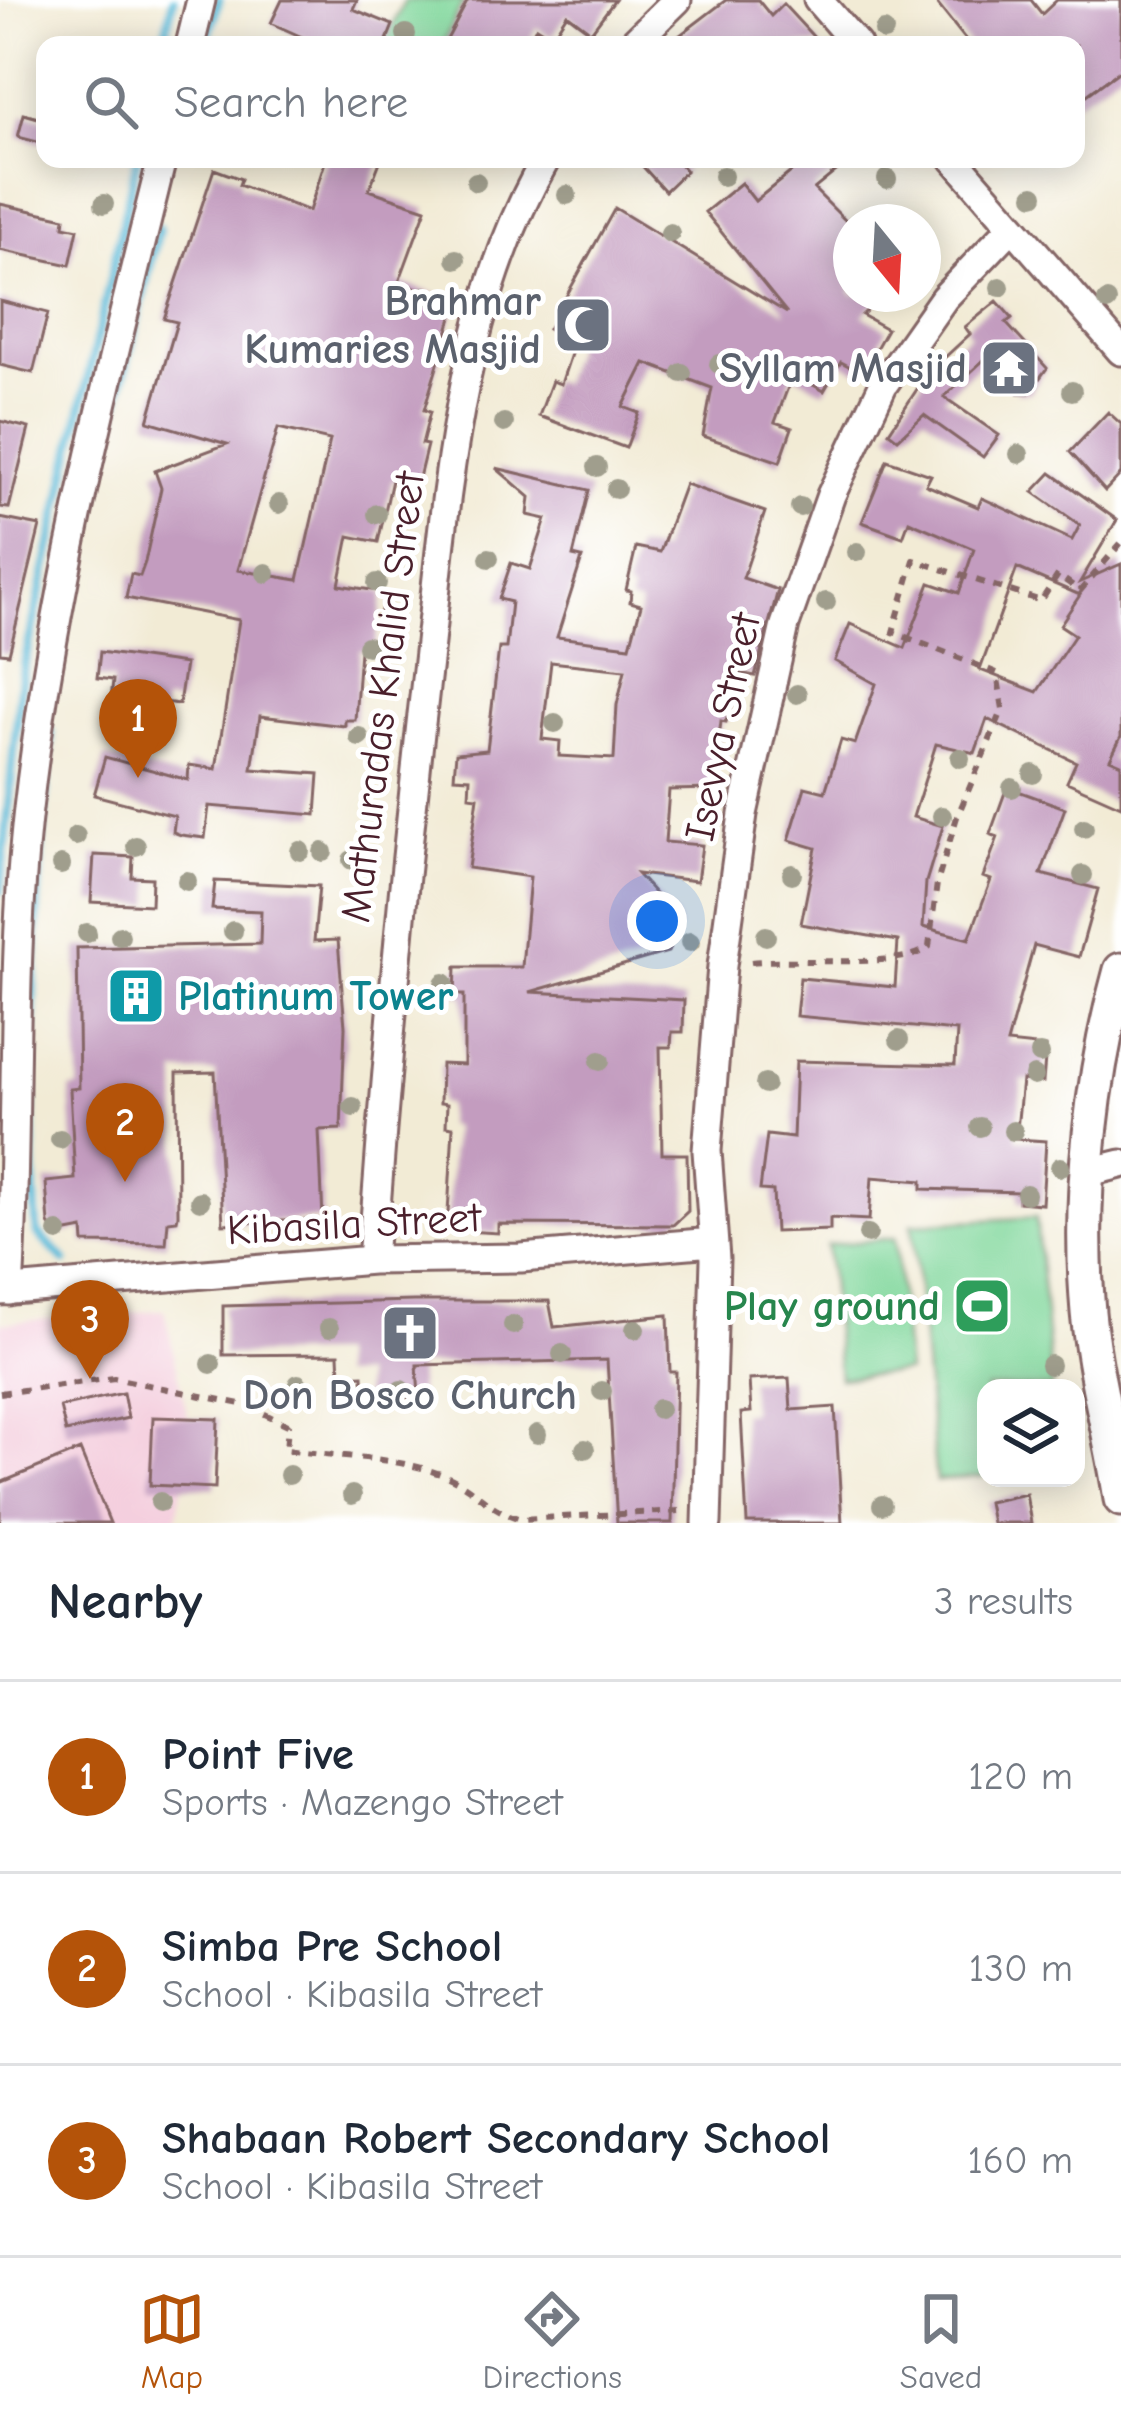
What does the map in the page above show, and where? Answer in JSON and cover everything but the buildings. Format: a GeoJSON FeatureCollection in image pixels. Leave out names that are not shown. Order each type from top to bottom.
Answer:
{"type":"FeatureCollection","features":[{"type":"Feature","properties":{"kind":"street"},"geometry":{"type":"LineString","coordinates":[[192,36],[201,0]]}},
{"type":"Feature","properties":{"kind":"street"},"geometry":{"type":"LineString","coordinates":[[640,36],[677,0]]}},
{"type":"Feature","properties":{"kind":"street"},"geometry":{"type":"LineString","coordinates":[[818,0],[848,36]]}},
{"type":"Feature","properties":{"kind":"street"},"geometry":{"type":"LineString","coordinates":[[5,1291],[17,937],[28,808],[70,536],[160,168]]}},
{"type":"Feature","properties":{"kind":"street","name":"Mathuradas Khalid Street"},"geometry":{"type":"LineString","coordinates":[[372,1260],[392,981],[448,489],[483,305],[515,213],[541,168]]}},
{"type":"Feature","properties":{"kind":"street"},"geometry":{"type":"LineString","coordinates":[[962,168],[1121,351]]}},
{"type":"Feature","properties":{"kind":"street","name":"Isevya Street"},"geometry":{"type":"LineString","coordinates":[[707,1519],[713,1242],[707,1151],[722,966],[743,814],[785,626],[831,495],[883,385],[944,298],[1012,227]]}},
{"type":"Feature","properties":{"kind":"street"},"geometry":{"type":"LineString","coordinates":[[1121,970],[1102,1036],[1105,1168],[1087,1300],[1121,1499]]}},
{"type":"Feature","properties":{"kind":"street","name":"Kibasila Street"},"geometry":{"type":"LineString","coordinates":[[5,1291],[372,1260],[521,1258],[713,1242]]}},
{"type":"Feature","properties":{"kind":"path"},"geometry":{"type":"LineString","coordinates":[[722,966],[790,958],[901,962],[929,947],[937,883],[957,817],[1004,709],[997,673],[893,632],[914,560],[1040,601],[1058,574],[1079,591],[1121,543]]}},
{"type":"Feature","properties":{"kind":"path"},"geometry":{"type":"LineString","coordinates":[[0,1393],[114,1378],[246,1406],[288,1425],[286,1450],[366,1458],[449,1477],[502,1514],[522,1519],[672,1510],[707,1519]]}},
{"type":"Feature","properties":{"kind":"shaded area"},"geometry":{"type":"Polygon","coordinates":[[[164,1310],[192,1435],[177,1517],[171,1523],[0,1523],[0,1323],[164,1310]]]}},
{"type":"Feature","properties":{"kind":"green space"},"geometry":{"type":"Polygon","coordinates":[[[405,0],[464,0],[446,36],[387,36],[405,0]]]}},
{"type":"Feature","properties":{"kind":"green space","name":"Play ground"},"geometry":{"type":"Polygon","coordinates":[[[1036,1217],[1051,1379],[977,1379],[977,1477],[936,1481],[912,1224],[1036,1217]]]}},
{"type":"Feature","properties":{"kind":"green space"},"geometry":{"type":"Polygon","coordinates":[[[895,1238],[907,1372],[839,1378],[827,1245],[895,1238]]]}},
{"type":"Feature","properties":{"kind":"waterway"},"geometry":{"type":"LineString","coordinates":[[165,36],[173,0]]}},
{"type":"Feature","properties":{"kind":"waterway"},"geometry":{"type":"LineString","coordinates":[[209,36],[219,0]]}},
{"type":"Feature","properties":{"kind":"waterway"},"geometry":{"type":"LineString","coordinates":[[0,891],[21,679],[135,168]]}},
{"type":"Feature","properties":{"kind":"waterway"},"geometry":{"type":"LineString","coordinates":[[95,498],[159,228]]}},
{"type":"Feature","properties":{"kind":"waterway"},"geometry":{"type":"LineString","coordinates":[[51,733],[40,857],[32,1108],[37,1233],[65,1261]]}},
{"type":"Feature","properties":{"kind":"place","name":"Brahmar Kumaries Masjid"},"geometry":{"type":"Point","coordinates":[583,325]}},
{"type":"Feature","properties":{"kind":"place","name":"Syllam Masjid"},"geometry":{"type":"Point","coordinates":[1009,368]}},
{"type":"Feature","properties":{"kind":"place","name":"Point Five"},"geometry":{"type":"Point","coordinates":[138,778]}},
{"type":"Feature","properties":{"kind":"place","name":"Platinum Tower"},"geometry":{"type":"Point","coordinates":[136,996]}},
{"type":"Feature","properties":{"kind":"place","name":"Simba Pre School"},"geometry":{"type":"Point","coordinates":[125,1182]}},
{"type":"Feature","properties":{"kind":"place","name":"Play ground"},"geometry":{"type":"Point","coordinates":[982,1306]}},
{"type":"Feature","properties":{"kind":"place","name":"Don Bosco Church"},"geometry":{"type":"Point","coordinates":[410,1333]}},
{"type":"Feature","properties":{"kind":"place","name":"Shabaan Robert Secondary School"},"geometry":{"type":"Point","coordinates":[90,1379]}}]}
